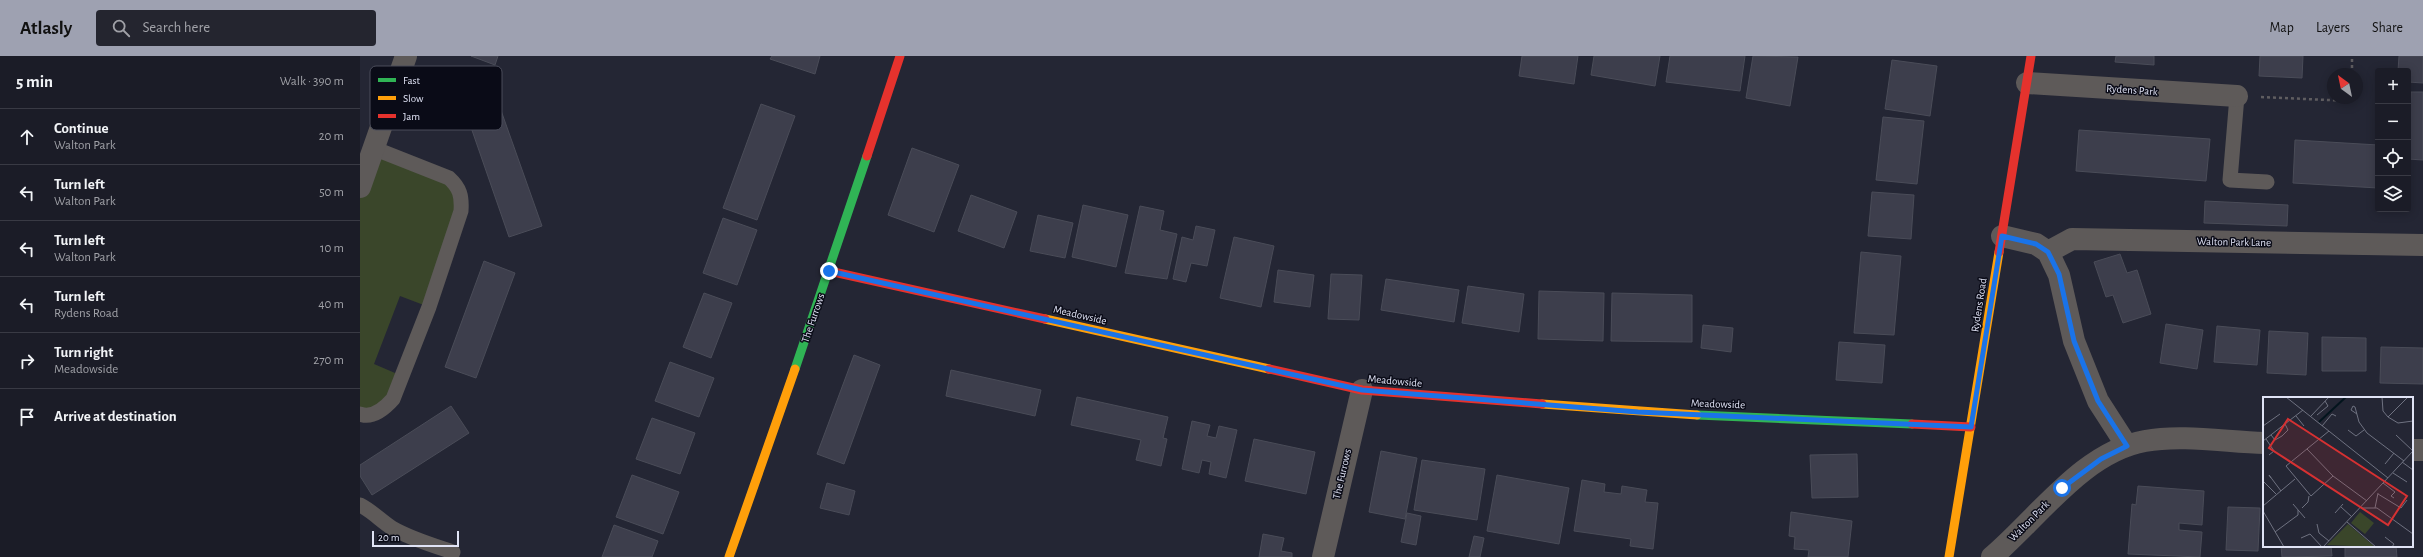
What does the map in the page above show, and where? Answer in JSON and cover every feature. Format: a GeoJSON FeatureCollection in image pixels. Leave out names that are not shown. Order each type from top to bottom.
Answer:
{"type":"FeatureCollection","features":[{"type":"Feature","properties":{"kind":"street"},"geometry":{"type":"LineString","coordinates":[[403,66],[406,56]]}},
{"type":"Feature","properties":{"kind":"street","name":"The Furrows"},"geometry":{"type":"LineString","coordinates":[[729,557],[829,271],[900,56]]}},
{"type":"Feature","properties":{"kind":"street","name":"Rydens Road"},"geometry":{"type":"LineString","coordinates":[[1949,557],[2031,56]]}},
{"type":"Feature","properties":{"kind":"street","name":"Rydens Park"},"geometry":{"type":"LineString","coordinates":[[2027,83],[2237,96]]}},
{"type":"Feature","properties":{"kind":"street"},"geometry":{"type":"LineString","coordinates":[[360,187],[380,130]]}},
{"type":"Feature","properties":{"kind":"street"},"geometry":{"type":"LineString","coordinates":[[2002,236],[2036,244],[2048,252],[2059,274],[2074,341],[2098,401],[2127,446]]}},
{"type":"Feature","properties":{"kind":"street","name":"Walton Park Lane"},"geometry":{"type":"LineString","coordinates":[[2048,252],[2072,238],[2423,245]]}},
{"type":"Feature","properties":{"kind":"street","name":"Meadowside"},"geometry":{"type":"LineString","coordinates":[[829,271],[1362,390],[1638,412],[1971,427]]}},
{"type":"Feature","properties":{"kind":"street","name":"The Furrows"},"geometry":{"type":"LineString","coordinates":[[1322,557],[1362,390]]}},
{"type":"Feature","properties":{"kind":"street","name":"Walton Park"},"geometry":{"type":"LineString","coordinates":[[1992,557],[2011,541],[2062,488],[2101,459],[2127,446],[2163,439],[2263,443]]}},
{"type":"Feature","properties":{"kind":"lane"},"geometry":{"type":"LineString","coordinates":[[2237,96],[2230,180],[2267,182]]}},
{"type":"Feature","properties":{"kind":"lane"},"geometry":{"type":"LineString","coordinates":[[360,414],[376,413],[386,408],[393,399],[429,307],[461,211],[462,198],[458,186],[449,178],[374,148]]}},
{"type":"Feature","properties":{"kind":"lane"},"geometry":{"type":"LineString","coordinates":[[360,505],[375,513],[390,527],[410,538],[453,552],[451,557]]}},
{"type":"Feature","properties":{"kind":"path"},"geometry":{"type":"LineString","coordinates":[[2352,56],[2352,68]]}},
{"type":"Feature","properties":{"kind":"path"},"geometry":{"type":"LineString","coordinates":[[2237,96],[2327,100]]}},
{"type":"Feature","properties":{"kind":"green space"},"geometry":{"type":"Polygon","coordinates":[[[373,148],[438,172],[462,198],[429,307],[400,296],[374,364],[402,376],[393,399],[360,414],[360,187],[373,148]]]}},
{"type":"Feature","properties":{"kind":"building"},"geometry":{"type":"Polygon","coordinates":[[[471,56],[498,56],[495,65],[471,56]]]}},
{"type":"Feature","properties":{"kind":"building"},"geometry":{"type":"Polygon","coordinates":[[[772,56],[820,56],[815,74],[770,59],[772,56]]]}},
{"type":"Feature","properties":{"kind":"building"},"geometry":{"type":"Polygon","coordinates":[[[1522,56],[1578,56],[1574,84],[1519,76],[1522,56]]]}},
{"type":"Feature","properties":{"kind":"building"},"geometry":{"type":"Polygon","coordinates":[[[1594,56],[1660,56],[1655,86],[1591,75],[1594,56]]]}},
{"type":"Feature","properties":{"kind":"building"},"geometry":{"type":"Polygon","coordinates":[[[1670,56],[1745,56],[1740,91],[1666,82],[1670,56]]]}},
{"type":"Feature","properties":{"kind":"building"},"geometry":{"type":"Polygon","coordinates":[[[1753,56],[1798,57],[1790,106],[1746,98],[1753,56]]]}},
{"type":"Feature","properties":{"kind":"building"},"geometry":{"type":"Polygon","coordinates":[[[2116,56],[2154,56],[2154,65],[2115,62],[2116,56]]]}},
{"type":"Feature","properties":{"kind":"building"},"geometry":{"type":"Polygon","coordinates":[[[2260,56],[2303,56],[2302,78],[2259,76],[2260,56]]]}},
{"type":"Feature","properties":{"kind":"building"},"geometry":{"type":"Polygon","coordinates":[[[2399,56],[2423,56],[2423,83],[2411,82],[2411,68],[2398,68],[2399,56]]]}},
{"type":"Feature","properties":{"kind":"building"},"geometry":{"type":"Polygon","coordinates":[[[1892,60],[1937,66],[1930,116],[1885,109],[1892,60]]]}},
{"type":"Feature","properties":{"kind":"building"},"geometry":{"type":"Polygon","coordinates":[[[2411,92],[2423,92],[2423,160],[2411,159],[2411,92]]]}},
{"type":"Feature","properties":{"kind":"building"},"geometry":{"type":"Polygon","coordinates":[[[761,104],[795,116],[757,220],[723,208],[761,104]]]}},
{"type":"Feature","properties":{"kind":"building"},"geometry":{"type":"Polygon","coordinates":[[[502,113],[542,226],[509,237],[472,130],[502,130],[502,113]]]}},
{"type":"Feature","properties":{"kind":"building"},"geometry":{"type":"Polygon","coordinates":[[[1883,117],[1924,121],[1917,184],[1876,180],[1883,117]]]}},
{"type":"Feature","properties":{"kind":"building"},"geometry":{"type":"Polygon","coordinates":[[[2079,130],[2210,139],[2206,181],[2076,171],[2079,130]]]}},
{"type":"Feature","properties":{"kind":"building"},"geometry":{"type":"Polygon","coordinates":[[[2295,140],[2375,145],[2375,188],[2293,183],[2295,140]]]}},
{"type":"Feature","properties":{"kind":"building"},"geometry":{"type":"Polygon","coordinates":[[[912,148],[959,165],[934,232],[888,215],[912,148]]]}},
{"type":"Feature","properties":{"kind":"building"},"geometry":{"type":"Polygon","coordinates":[[[1872,192],[1914,195],[1911,239],[1868,236],[1872,192]]]}},
{"type":"Feature","properties":{"kind":"building"},"geometry":{"type":"Polygon","coordinates":[[[971,195],[1017,212],[1004,248],[958,231],[971,195]]]}},
{"type":"Feature","properties":{"kind":"building"},"geometry":{"type":"Polygon","coordinates":[[[2205,201],[2288,205],[2287,226],[2204,223],[2205,201]]]}},
{"type":"Feature","properties":{"kind":"building"},"geometry":{"type":"Polygon","coordinates":[[[1083,205],[1128,215],[1116,267],[1072,257],[1083,205]]]}},
{"type":"Feature","properties":{"kind":"building"},"geometry":{"type":"Polygon","coordinates":[[[1140,206],[1164,211],[1160,230],[1177,234],[1167,279],[1125,273],[1140,206]]]}},
{"type":"Feature","properties":{"kind":"building"},"geometry":{"type":"Polygon","coordinates":[[[1038,215],[1073,223],[1065,258],[1030,251],[1038,215]]]}},
{"type":"Feature","properties":{"kind":"building"},"geometry":{"type":"Polygon","coordinates":[[[723,218],[757,230],[737,285],[703,273],[723,218]]]}},
{"type":"Feature","properties":{"kind":"building"},"geometry":{"type":"Polygon","coordinates":[[[1196,226],[1215,230],[1207,266],[1191,263],[1186,282],[1173,279],[1182,237],[1193,240],[1196,226]]]}},
{"type":"Feature","properties":{"kind":"building"},"geometry":{"type":"Polygon","coordinates":[[[1234,237],[1274,246],[1261,307],[1220,298],[1234,237]]]}},
{"type":"Feature","properties":{"kind":"building"},"geometry":{"type":"Polygon","coordinates":[[[1861,252],[1901,256],[1894,335],[1854,333],[1861,252]]]}},
{"type":"Feature","properties":{"kind":"building"},"geometry":{"type":"Polygon","coordinates":[[[2120,254],[2127,273],[2137,270],[2151,314],[2123,323],[2113,295],[2106,297],[2094,262],[2120,254]]]}},
{"type":"Feature","properties":{"kind":"building"},"geometry":{"type":"Polygon","coordinates":[[[484,261],[515,273],[476,378],[445,367],[484,261]]]}},
{"type":"Feature","properties":{"kind":"building"},"geometry":{"type":"Polygon","coordinates":[[[1278,270],[1314,275],[1310,307],[1274,302],[1278,270]]]}},
{"type":"Feature","properties":{"kind":"building"},"geometry":{"type":"Polygon","coordinates":[[[1331,274],[1362,275],[1359,320],[1328,319],[1331,274]]]}},
{"type":"Feature","properties":{"kind":"building"},"geometry":{"type":"Polygon","coordinates":[[[1386,279],[1459,290],[1454,322],[1381,310],[1386,279]]]}},
{"type":"Feature","properties":{"kind":"building"},"geometry":{"type":"Polygon","coordinates":[[[1468,286],[1524,294],[1519,332],[1462,323],[1468,286]]]}},
{"type":"Feature","properties":{"kind":"building"},"geometry":{"type":"Polygon","coordinates":[[[1539,291],[1604,293],[1603,341],[1538,339],[1539,291]]]}},
{"type":"Feature","properties":{"kind":"building"},"geometry":{"type":"Polygon","coordinates":[[[704,293],[732,303],[711,358],[683,347],[704,293]]]}},
{"type":"Feature","properties":{"kind":"building"},"geometry":{"type":"Polygon","coordinates":[[[1612,293],[1692,295],[1692,342],[1611,341],[1612,293]]]}},
{"type":"Feature","properties":{"kind":"building"},"geometry":{"type":"Polygon","coordinates":[[[2166,324],[2203,330],[2197,369],[2160,363],[2166,324]]]}},
{"type":"Feature","properties":{"kind":"building"},"geometry":{"type":"Polygon","coordinates":[[[1703,325],[1733,328],[1731,352],[1701,348],[1703,325]]]}},
{"type":"Feature","properties":{"kind":"building"},"geometry":{"type":"Polygon","coordinates":[[[2217,326],[2260,330],[2257,365],[2214,362],[2217,326]]]}},
{"type":"Feature","properties":{"kind":"building"},"geometry":{"type":"Polygon","coordinates":[[[2269,331],[2308,333],[2306,375],[2267,373],[2269,331]]]}},
{"type":"Feature","properties":{"kind":"building"},"geometry":{"type":"Polygon","coordinates":[[[2322,337],[2366,338],[2366,371],[2322,371],[2322,337]]]}},
{"type":"Feature","properties":{"kind":"building"},"geometry":{"type":"Polygon","coordinates":[[[1839,342],[1885,345],[1882,383],[1836,380],[1839,342]]]}},
{"type":"Feature","properties":{"kind":"building"},"geometry":{"type":"Polygon","coordinates":[[[2381,347],[2423,348],[2423,384],[2380,383],[2381,347]]]}},
{"type":"Feature","properties":{"kind":"building"},"geometry":{"type":"Polygon","coordinates":[[[854,355],[880,365],[844,464],[817,454],[854,355]]]}},
{"type":"Feature","properties":{"kind":"building"},"geometry":{"type":"Polygon","coordinates":[[[670,362],[714,378],[699,417],[655,401],[670,362]]]}},
{"type":"Feature","properties":{"kind":"building"},"geometry":{"type":"Polygon","coordinates":[[[951,370],[1041,390],[1035,416],[946,396],[951,370]]]}},
{"type":"Feature","properties":{"kind":"building"},"geometry":{"type":"Polygon","coordinates":[[[1077,397],[1168,417],[1163,438],[1167,439],[1161,466],[1136,460],[1141,440],[1071,425],[1077,397]]]}},
{"type":"Feature","properties":{"kind":"building"},"geometry":{"type":"Polygon","coordinates":[[[451,406],[469,433],[372,495],[360,476],[360,465],[451,406]]]}},
{"type":"Feature","properties":{"kind":"building"},"geometry":{"type":"Polygon","coordinates":[[[652,418],[695,433],[680,474],[636,459],[652,418]]]}},
{"type":"Feature","properties":{"kind":"building"},"geometry":{"type":"Polygon","coordinates":[[[1192,421],[1210,425],[1207,436],[1216,438],[1219,426],[1237,430],[1226,478],[1209,474],[1211,462],[1202,460],[1199,473],[1182,469],[1192,421]]]}},
{"type":"Feature","properties":{"kind":"building"},"geometry":{"type":"Polygon","coordinates":[[[1254,439],[1315,452],[1306,494],[1245,481],[1254,439]]]}},
{"type":"Feature","properties":{"kind":"building"},"geometry":{"type":"Polygon","coordinates":[[[1381,451],[1417,458],[1405,519],[1369,512],[1381,451]]]}},
{"type":"Feature","properties":{"kind":"building"},"geometry":{"type":"Polygon","coordinates":[[[1857,454],[1858,497],[1812,498],[1810,455],[1857,454]]]}},
{"type":"Feature","properties":{"kind":"building"},"geometry":{"type":"Polygon","coordinates":[[[1422,460],[1485,469],[1477,520],[1414,510],[1422,460]]]}},
{"type":"Feature","properties":{"kind":"building"},"geometry":{"type":"Polygon","coordinates":[[[632,475],[679,492],[663,534],[616,517],[632,475]]]}},
{"type":"Feature","properties":{"kind":"building"},"geometry":{"type":"Polygon","coordinates":[[[1497,475],[1569,488],[1559,544],[1487,531],[1497,475]]]}},
{"type":"Feature","properties":{"kind":"building"},"geometry":{"type":"Polygon","coordinates":[[[1582,480],[1605,484],[1604,492],[1621,494],[1622,486],[1647,490],[1645,502],[1658,503],[1653,549],[1630,546],[1631,539],[1574,531],[1582,480]]]}},
{"type":"Feature","properties":{"kind":"building"},"geometry":{"type":"Polygon","coordinates":[[[827,483],[855,491],[849,515],[820,508],[827,483]]]}},
{"type":"Feature","properties":{"kind":"building"},"geometry":{"type":"Polygon","coordinates":[[[2138,486],[2204,491],[2202,525],[2179,523],[2179,530],[2202,532],[2200,557],[2128,554],[2132,504],[2136,505],[2138,486]]]}},
{"type":"Feature","properties":{"kind":"building"},"geometry":{"type":"Polygon","coordinates":[[[2228,507],[2260,508],[2258,551],[2226,550],[2228,507]]]}},
{"type":"Feature","properties":{"kind":"building"},"geometry":{"type":"Polygon","coordinates":[[[1791,512],[1852,521],[1848,557],[1808,557],[1809,550],[1794,549],[1795,537],[1789,536],[1791,512]]]}},
{"type":"Feature","properties":{"kind":"building"},"geometry":{"type":"Polygon","coordinates":[[[1407,513],[1421,516],[1416,545],[1401,542],[1407,513]]]}},
{"type":"Feature","properties":{"kind":"building"},"geometry":{"type":"Polygon","coordinates":[[[614,525],[658,541],[652,557],[602,557],[614,525]]]}},
{"type":"Feature","properties":{"kind":"building"},"geometry":{"type":"Polygon","coordinates":[[[1263,534],[1284,538],[1281,551],[1292,553],[1292,557],[1259,557],[1263,534]]]}},
{"type":"Feature","properties":{"kind":"building"},"geometry":{"type":"Polygon","coordinates":[[[1474,536],[1484,538],[1480,557],[1469,557],[1474,536]]]}},
{"type":"Feature","properties":{"kind":"building"},"geometry":{"type":"Polygon","coordinates":[[[2281,547],[2331,547],[2332,556],[2282,557],[2281,547]]]}},
{"type":"Feature","properties":{"kind":"building"},"geometry":{"type":"Polygon","coordinates":[[[2345,547],[2396,547],[2397,557],[2345,557],[2345,547]]]}},
{"type":"Feature","properties":{"kind":"traffic: fast"},"geometry":{"type":"LineString","coordinates":[[795,369],[867,156]]}},
{"type":"Feature","properties":{"kind":"traffic: fast"},"geometry":{"type":"LineString","coordinates":[[1697,415],[1912,424]]}},
{"type":"Feature","properties":{"kind":"traffic: slow"},"geometry":{"type":"LineString","coordinates":[[1949,557],[1999,252]]}},
{"type":"Feature","properties":{"kind":"traffic: slow"},"geometry":{"type":"LineString","coordinates":[[1045,319],[1269,369]]}},
{"type":"Feature","properties":{"kind":"traffic: slow"},"geometry":{"type":"LineString","coordinates":[[729,557],[795,369]]}},
{"type":"Feature","properties":{"kind":"traffic: slow"},"geometry":{"type":"LineString","coordinates":[[1542,404],[1697,415]]}},
{"type":"Feature","properties":{"kind":"traffic: jam"},"geometry":{"type":"LineString","coordinates":[[867,156],[900,56]]}},
{"type":"Feature","properties":{"kind":"traffic: jam"},"geometry":{"type":"LineString","coordinates":[[1999,252],[2031,56]]}},
{"type":"Feature","properties":{"kind":"traffic: jam"},"geometry":{"type":"LineString","coordinates":[[829,271],[1045,319]]}},
{"type":"Feature","properties":{"kind":"traffic: jam"},"geometry":{"type":"LineString","coordinates":[[1269,369],[1362,390],[1542,404]]}},
{"type":"Feature","properties":{"kind":"traffic: jam"},"geometry":{"type":"LineString","coordinates":[[1912,424],[1971,427]]}},
{"type":"Feature","properties":{"kind":"route"},"geometry":{"type":"LineString","coordinates":[[829,271],[1362,390],[1638,412],[1971,427],[2002,236],[2036,244],[2048,252],[2059,274],[2074,341],[2098,401],[2127,446],[2101,459],[2062,488]]}}]}
